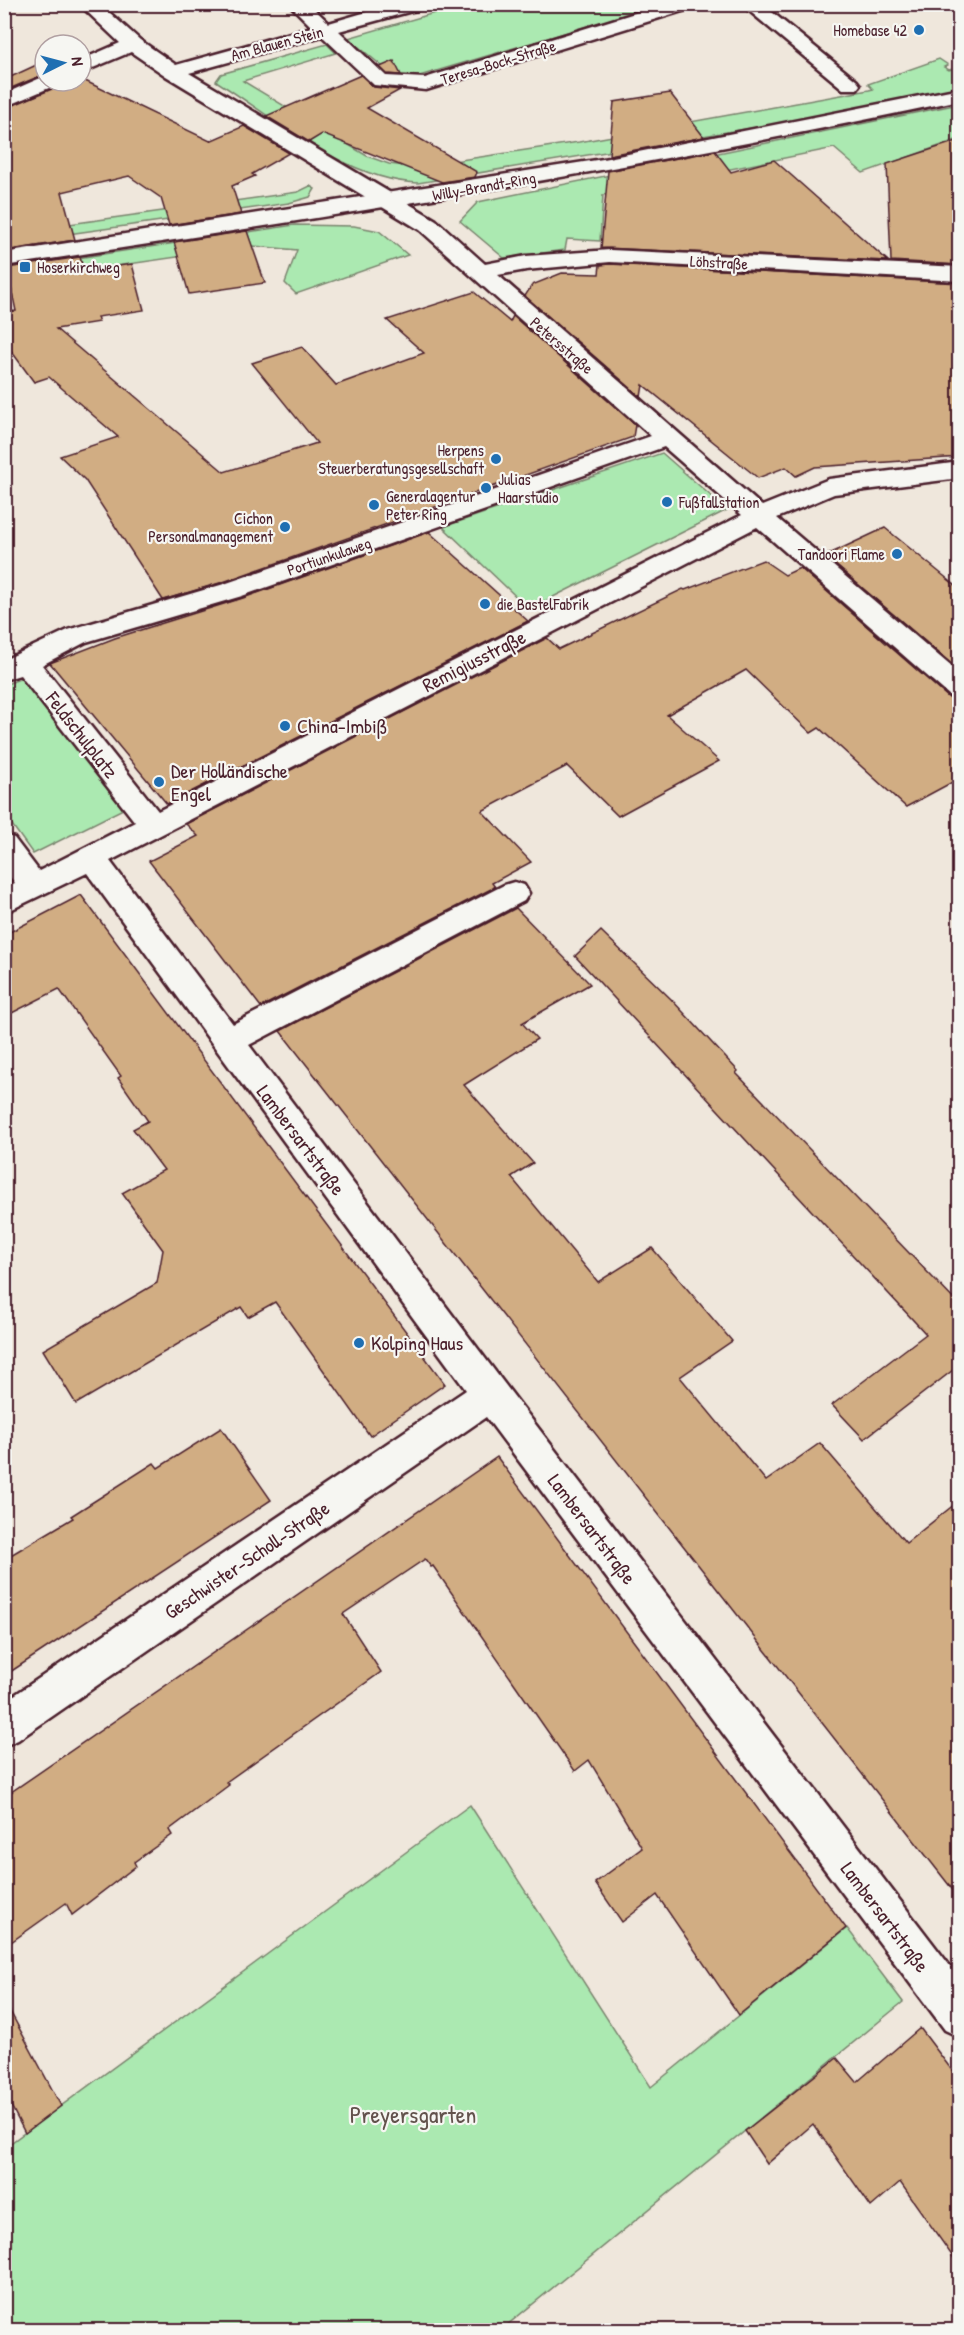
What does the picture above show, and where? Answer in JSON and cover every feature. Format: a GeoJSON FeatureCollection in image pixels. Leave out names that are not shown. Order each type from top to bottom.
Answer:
{"type":"FeatureCollection","features":[{"type":"Feature","properties":{"kind":"street","name":"Petersstraße"},"geometry":{"type":"LineString","coordinates":[[88,4],[133,44],[173,72],[428,225],[668,438],[960,689]]}},
{"type":"Feature","properties":{"kind":"street","name":"Teresa-Bock-Straße"},"geometry":{"type":"LineString","coordinates":[[298,4],[381,81],[426,84],[685,4]]}},
{"type":"Feature","properties":{"kind":"street","name":"Am Blauen Stein"},"geometry":{"type":"LineString","coordinates":[[173,72],[416,4]]}},
{"type":"Feature","properties":{"kind":"street"},"geometry":{"type":"LineString","coordinates":[[750,4],[850,85]]}},
{"type":"Feature","properties":{"kind":"street"},"geometry":{"type":"LineString","coordinates":[[93,62],[133,44]]}},
{"type":"Feature","properties":{"kind":"street"},"geometry":{"type":"LineString","coordinates":[[4,100],[33,88]]}},
{"type":"Feature","properties":{"kind":"street","name":"Willy-Brandt-Ring"},"geometry":{"type":"LineString","coordinates":[[4,260],[390,202],[814,126],[960,94]]}},
{"type":"Feature","properties":{"kind":"street","name":"Löhstraße"},"geometry":{"type":"LineString","coordinates":[[480,272],[526,262],[610,256],[960,274]]}},
{"type":"Feature","properties":{"kind":"street","name":"Portiunkulaweg"},"geometry":{"type":"LineString","coordinates":[[15,666],[77,636],[233,590],[668,438]]}},
{"type":"Feature","properties":{"kind":"street","name":"Remigiusstraße"},"geometry":{"type":"LineString","coordinates":[[4,902],[759,516],[829,487],[960,470]]}},
{"type":"Feature","properties":{"kind":"street","name":"Feldschulplatz"},"geometry":{"type":"LineString","coordinates":[[15,666],[153,825]]}},
{"type":"Feature","properties":{"kind":"street"},"geometry":{"type":"LineString","coordinates":[[4,846],[34,887]]}},
{"type":"Feature","properties":{"kind":"street","name":"Lambersartstraße"},"geometry":{"type":"LineString","coordinates":[[91,857],[490,1394],[960,2015]]}},
{"type":"Feature","properties":{"kind":"street"},"geometry":{"type":"LineString","coordinates":[[227,1042],[514,893]]}},
{"type":"Feature","properties":{"kind":"street","name":"Geschwister-Scholl-Straße"},"geometry":{"type":"LineString","coordinates":[[4,1726],[490,1394]]}},
{"type":"Feature","properties":{"kind":"green space"},"geometry":{"type":"Polygon","coordinates":[[[462,5],[659,5],[416,77],[395,75],[388,71],[348,38],[462,5]]]}},
{"type":"Feature","properties":{"kind":"green space"},"geometry":{"type":"Polygon","coordinates":[[[327,44],[336,53],[243,81],[367,156],[389,164],[414,167],[579,142],[869,90],[873,89],[868,84],[939,59],[948,65],[944,67],[949,70],[960,67],[959,87],[787,122],[418,183],[391,179],[364,171],[338,159],[312,145],[216,81],[221,74],[327,44]]]}},
{"type":"Feature","properties":{"kind":"green space"},"geometry":{"type":"Polygon","coordinates":[[[959,104],[959,139],[863,173],[834,148],[603,195],[600,241],[567,239],[565,250],[504,258],[460,221],[478,202],[959,104]]]}},
{"type":"Feature","properties":{"kind":"green space"},"geometry":{"type":"Polygon","coordinates":[[[310,186],[315,189],[310,197],[289,203],[75,233],[5,247],[55,226],[298,192],[310,186]]]}},
{"type":"Feature","properties":{"kind":"green space"},"geometry":{"type":"Polygon","coordinates":[[[294,225],[354,226],[379,231],[408,255],[296,294],[285,283],[297,250],[253,246],[5,282],[5,269],[294,225]]]}},
{"type":"Feature","properties":{"kind":"green space"},"geometry":{"type":"Polygon","coordinates":[[[662,453],[727,510],[529,609],[443,527],[662,453]]]}},
{"type":"Feature","properties":{"kind":"green space"},"geometry":{"type":"Polygon","coordinates":[[[22,678],[123,809],[33,854],[5,815],[4,685],[22,678]]]}},
{"type":"Feature","properties":{"kind":"green space","name":"Preyersgarten"},"geometry":{"type":"Polygon","coordinates":[[[470,1805],[651,2087],[847,1928],[903,2002],[501,2330],[5,2330],[4,2148],[470,1805]]]}},
{"type":"Feature","properties":{"kind":"building"},"geometry":{"type":"Polygon","coordinates":[[[394,61],[401,75],[387,74],[380,67],[394,61]]]}},
{"type":"Feature","properties":{"kind":"building"},"geometry":{"type":"Polygon","coordinates":[[[33,67],[33,79],[4,91],[4,80],[33,67]]]}},
{"type":"Feature","properties":{"kind":"building"},"geometry":{"type":"Polygon","coordinates":[[[361,75],[374,87],[400,90],[367,108],[477,172],[475,177],[442,182],[322,134],[309,142],[266,116],[361,75]]]}},
{"type":"Feature","properties":{"kind":"building"},"geometry":{"type":"Polygon","coordinates":[[[93,85],[210,141],[244,126],[289,153],[252,174],[255,176],[232,186],[241,214],[169,225],[161,198],[129,176],[62,192],[75,240],[4,251],[4,109],[43,93],[93,93],[93,85]]]}},
{"type":"Feature","properties":{"kind":"building"},"geometry":{"type":"Polygon","coordinates":[[[670,93],[704,137],[609,155],[614,102],[670,93]]]}},
{"type":"Feature","properties":{"kind":"building"},"geometry":{"type":"Polygon","coordinates":[[[960,140],[960,265],[891,261],[887,164],[960,140]]]}},
{"type":"Feature","properties":{"kind":"building"},"geometry":{"type":"Polygon","coordinates":[[[715,151],[731,172],[774,160],[888,261],[601,248],[608,171],[715,151]]]}},
{"type":"Feature","properties":{"kind":"building"},"geometry":{"type":"Polygon","coordinates":[[[247,231],[265,283],[189,294],[174,242],[247,231]]]}},
{"type":"Feature","properties":{"kind":"building"},"geometry":{"type":"Polygon","coordinates":[[[80,257],[84,271],[132,264],[144,310],[97,317],[99,322],[56,329],[224,472],[317,443],[252,363],[302,347],[336,385],[424,353],[387,320],[474,292],[510,322],[513,316],[635,425],[633,437],[223,582],[163,600],[85,480],[60,456],[118,437],[49,377],[34,382],[4,341],[4,312],[16,311],[7,268],[80,257]]]}},
{"type":"Feature","properties":{"kind":"building"},"geometry":{"type":"Polygon","coordinates":[[[600,265],[960,283],[960,457],[815,467],[796,476],[786,467],[758,478],[643,385],[641,397],[525,296],[532,285],[562,273],[599,274],[600,265]]]}},
{"type":"Feature","properties":{"kind":"building"},"geometry":{"type":"Polygon","coordinates":[[[885,528],[960,589],[960,671],[825,556],[885,528]]]}},
{"type":"Feature","properties":{"kind":"building"},"geometry":{"type":"Polygon","coordinates":[[[429,532],[528,621],[167,804],[50,663],[115,638],[243,598],[429,532]]]}},
{"type":"Feature","properties":{"kind":"building"},"geometry":{"type":"Polygon","coordinates":[[[763,560],[785,575],[800,568],[949,698],[960,700],[960,778],[906,807],[819,728],[811,733],[746,670],[667,715],[719,761],[618,816],[567,766],[482,811],[531,862],[492,883],[495,887],[261,1007],[149,861],[198,836],[186,824],[547,638],[559,649],[683,589],[763,560]]]}},
{"type":"Feature","properties":{"kind":"building"},"geometry":{"type":"Polygon","coordinates":[[[81,895],[445,1384],[370,1436],[275,1302],[248,1317],[241,1307],[76,1404],[43,1350],[157,1283],[163,1250],[122,1193],[164,1170],[133,1129],[148,1121],[118,1078],[121,1076],[59,989],[4,1017],[4,935],[81,895]]]}},
{"type":"Feature","properties":{"kind":"building"},"geometry":{"type":"Polygon","coordinates":[[[516,908],[590,984],[522,1023],[537,1039],[464,1085],[533,1163],[511,1177],[598,1282],[652,1248],[732,1341],[680,1377],[766,1481],[820,1443],[906,1543],[960,1500],[960,1899],[280,1031],[516,908]]]}},
{"type":"Feature","properties":{"kind":"building"},"geometry":{"type":"Polygon","coordinates":[[[601,931],[671,999],[738,1071],[736,1073],[960,1306],[960,1370],[957,1367],[864,1439],[832,1405],[926,1334],[575,956],[601,931]]]}},
{"type":"Feature","properties":{"kind":"building"},"geometry":{"type":"Polygon","coordinates":[[[221,1428],[271,1500],[4,1676],[4,1559],[73,1518],[71,1516],[154,1463],[158,1468],[221,1428]]]}},
{"type":"Feature","properties":{"kind":"building"},"geometry":{"type":"Polygon","coordinates":[[[497,1457],[846,1928],[739,2015],[657,1895],[622,1922],[595,1883],[642,1848],[589,1760],[575,1771],[433,1566],[431,1567],[425,1559],[343,1614],[381,1672],[226,1782],[229,1785],[169,1830],[172,1835],[134,1862],[136,1866],[72,1915],[66,1903],[4,1947],[4,1797],[497,1457]]]}},
{"type":"Feature","properties":{"kind":"building"},"geometry":{"type":"Polygon","coordinates":[[[4,2000],[61,2106],[25,2133],[4,2092],[4,2000]]]}},
{"type":"Feature","properties":{"kind":"building"},"geometry":{"type":"Polygon","coordinates":[[[920,2028],[960,2081],[960,2267],[900,2182],[871,2207],[813,2124],[767,2164],[745,2131],[837,2058],[857,2082],[920,2028]]]}},
{"type":"Feature","properties":{"kind":"place","name":"Homebase 42"},"geometry":{"type":"Point","coordinates":[919,30]}},
{"type":"Feature","properties":{"kind":"place","name":"Hoserkirchweg"},"geometry":{"type":"Point","coordinates":[25,267]}},
{"type":"Feature","properties":{"kind":"place","name":"Herpens Steuerberatungsgesellschaft"},"geometry":{"type":"Point","coordinates":[496,459]}},
{"type":"Feature","properties":{"kind":"place","name":"Julias Haarstudio"},"geometry":{"type":"Point","coordinates":[486,488]}},
{"type":"Feature","properties":{"kind":"place","name":"Fußfallstation"},"geometry":{"type":"Point","coordinates":[667,502]}},
{"type":"Feature","properties":{"kind":"place","name":"Generalagentur Peter Ring"},"geometry":{"type":"Point","coordinates":[374,505]}},
{"type":"Feature","properties":{"kind":"place","name":"Cichon Personalmanagement"},"geometry":{"type":"Point","coordinates":[285,527]}},
{"type":"Feature","properties":{"kind":"place","name":"Tandoori Flame"},"geometry":{"type":"Point","coordinates":[897,554]}},
{"type":"Feature","properties":{"kind":"place","name":"die BastelFabrik"},"geometry":{"type":"Point","coordinates":[485,604]}},
{"type":"Feature","properties":{"kind":"place","name":"China-Imbiß"},"geometry":{"type":"Point","coordinates":[285,726]}},
{"type":"Feature","properties":{"kind":"place","name":"Der Holländische Engel"},"geometry":{"type":"Point","coordinates":[159,782]}},
{"type":"Feature","properties":{"kind":"place","name":"Kolping Haus"},"geometry":{"type":"Point","coordinates":[359,1343]}}]}
